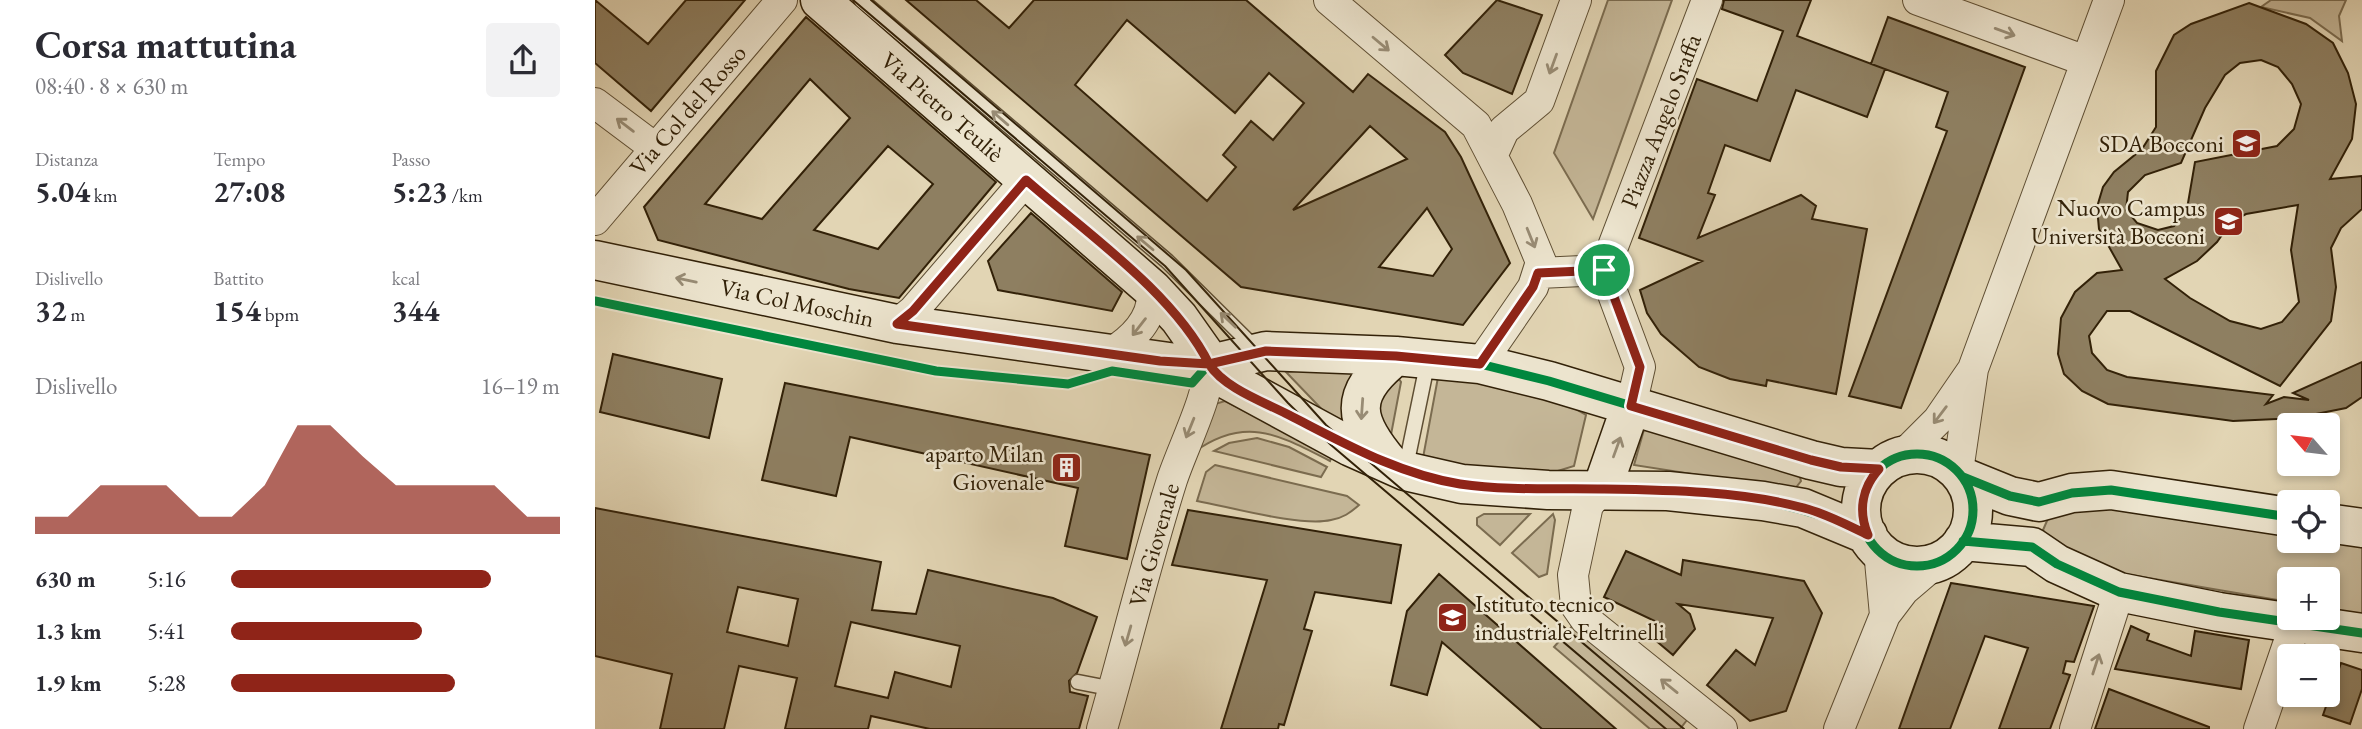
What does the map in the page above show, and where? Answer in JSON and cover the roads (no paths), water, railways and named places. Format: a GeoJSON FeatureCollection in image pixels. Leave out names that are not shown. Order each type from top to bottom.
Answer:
{"type":"FeatureCollection","features":[{"type":"Feature","properties":{"kind":"main road","name":"Via Pietro Teuliè"},"geometry":{"type":"LineString","coordinates":[[820,0],[1152,289],[1179,318],[1209,364]]}},
{"type":"Feature","properties":{"kind":"main road","name":"Via Col Moschin"},"geometry":{"type":"LineString","coordinates":[[595,260],[897,324],[1109,354],[1209,364]]}},
{"type":"Feature","properties":{"kind":"main road"},"geometry":{"type":"LineString","coordinates":[[2277,515],[2111,490],[2072,493],[2039,502],[2010,496],[1960,474],[1931,456],[1841,467],[1480,364],[1412,358],[1259,352],[1209,364],[1220,376],[1257,398],[1397,468],[1462,484],[1548,490],[1602,489],[1716,495],[1789,505],[1831,517],[1873,542],[1896,561],[1909,565],[1951,551],[2032,547],[2057,564],[2119,592],[2219,611],[2277,619]]}},
{"type":"Feature","properties":{"kind":"main road"},"geometry":{"type":"LineString","coordinates":[[1397,468],[1366,436],[1361,419],[1361,402],[1367,386],[1378,370],[1412,358]]}},
{"type":"Feature","properties":{"kind":"main road"},"geometry":{"type":"LineString","coordinates":[[1602,489],[1631,406]]}},
{"type":"Feature","properties":{"kind":"main road"},"geometry":{"type":"LineString","coordinates":[[1873,542],[1862,513],[1863,499],[1867,486],[1891,463]]}},
{"type":"Feature","properties":{"kind":"main road"},"geometry":{"type":"LineString","coordinates":[[1951,551],[1973,509],[1960,474]]}},
{"type":"Feature","properties":{"kind":"main road"},"geometry":{"type":"LineString","coordinates":[[2032,547],[2030,522],[2039,502]]}},
{"type":"Feature","properties":{"kind":"main road"},"geometry":{"type":"LineString","coordinates":[[2340,525],[2362,528]]}},
{"type":"Feature","properties":{"kind":"main road"},"geometry":{"type":"LineString","coordinates":[[2340,629],[2362,633]]}},
{"type":"Feature","properties":{"kind":"street","name":"Via Col del Rosso"},"geometry":{"type":"LineString","coordinates":[[595,220],[782,0]]}},
{"type":"Feature","properties":{"kind":"street"},"geometry":{"type":"LineString","coordinates":[[1329,0],[1476,125],[1517,204],[1541,262],[1528,296],[1480,364]]}},
{"type":"Feature","properties":{"kind":"street"},"geometry":{"type":"LineString","coordinates":[[1493,154],[1504,130],[1539,100],[1576,0]]}},
{"type":"Feature","properties":{"kind":"street","name":"Piazza Angelo Sraffa"},"geometry":{"type":"LineString","coordinates":[[1604,270],[1707,0]]}},
{"type":"Feature","properties":{"kind":"street"},"geometry":{"type":"LineString","coordinates":[[1918,0],[2087,61]]}},
{"type":"Feature","properties":{"kind":"street"},"geometry":{"type":"LineString","coordinates":[[1960,474],[1973,369],[2109,0]]}},
{"type":"Feature","properties":{"kind":"street"},"geometry":{"type":"LineString","coordinates":[[595,103],[655,148]]}},
{"type":"Feature","properties":{"kind":"street"},"geometry":{"type":"LineString","coordinates":[[897,324],[913,311],[1026,180]]}},
{"type":"Feature","properties":{"kind":"street"},"geometry":{"type":"LineString","coordinates":[[1538,273],[1604,270],[1640,367],[1631,406]]}},
{"type":"Feature","properties":{"kind":"street"},"geometry":{"type":"LineString","coordinates":[[1109,354],[1142,325],[1151,306],[1152,289]]}},
{"type":"Feature","properties":{"kind":"street","name":"Via Giovenale"},"geometry":{"type":"LineString","coordinates":[[1102,729],[1170,487],[1185,440],[1208,387],[1209,364]]}},
{"type":"Feature","properties":{"kind":"street"},"geometry":{"type":"LineString","coordinates":[[1891,463],[1938,420],[1973,369]]}},
{"type":"Feature","properties":{"kind":"street"},"geometry":{"type":"LineString","coordinates":[[1602,489],[1588,505],[1573,575],[1576,606],[1585,619],[1722,729]]}},
{"type":"Feature","properties":{"kind":"street"},"geometry":{"type":"LineString","coordinates":[[1873,542],[1885,615]]}},
{"type":"Feature","properties":{"kind":"street"},"geometry":{"type":"LineString","coordinates":[[1839,729],[1885,615],[1904,590],[1951,551]]}},
{"type":"Feature","properties":{"kind":"street"},"geometry":{"type":"LineString","coordinates":[[2074,729],[2119,592]]}},
{"type":"Feature","properties":{"kind":"street"},"geometry":{"type":"LineString","coordinates":[[2259,729],[2293,630]]}},
{"type":"Feature","properties":{"kind":"lane","name":"Via Pietro Teuliè"},"geometry":{"type":"LineString","coordinates":[[861,0],[1167,261],[1259,352]]}},
{"type":"Feature","properties":{"kind":"lane"},"geometry":{"type":"LineString","coordinates":[[1397,468],[1412,358]]}},
{"type":"Feature","properties":{"kind":"lane"},"geometry":{"type":"LineString","coordinates":[[1078,682],[1114,689]]}},
{"type":"Feature","properties":{"kind":"tram line"},"geometry":{"type":"LineString","coordinates":[[853,0],[1165,266],[1288,403],[1331,445],[1666,729]]}},
{"type":"Feature","properties":{"kind":"tram line"},"geometry":{"type":"LineString","coordinates":[[871,0],[1186,270],[1326,425],[1684,729]]}},
{"type":"Feature","properties":{"kind":"place","name":"SDA Bocconi"},"geometry":{"type":"Point","coordinates":[2247,144]}},
{"type":"Feature","properties":{"kind":"place","name":"Nuovo Campus Università Bocconi"},"geometry":{"type":"Point","coordinates":[2228,222]}},
{"type":"Feature","properties":{"kind":"place","name":"aparto Milan Giovenale"},"geometry":{"type":"Point","coordinates":[1067,468]}},
{"type":"Feature","properties":{"kind":"place","name":"Istituto tecnico industriale Feltrinelli"},"geometry":{"type":"Point","coordinates":[1452,618]}}]}
